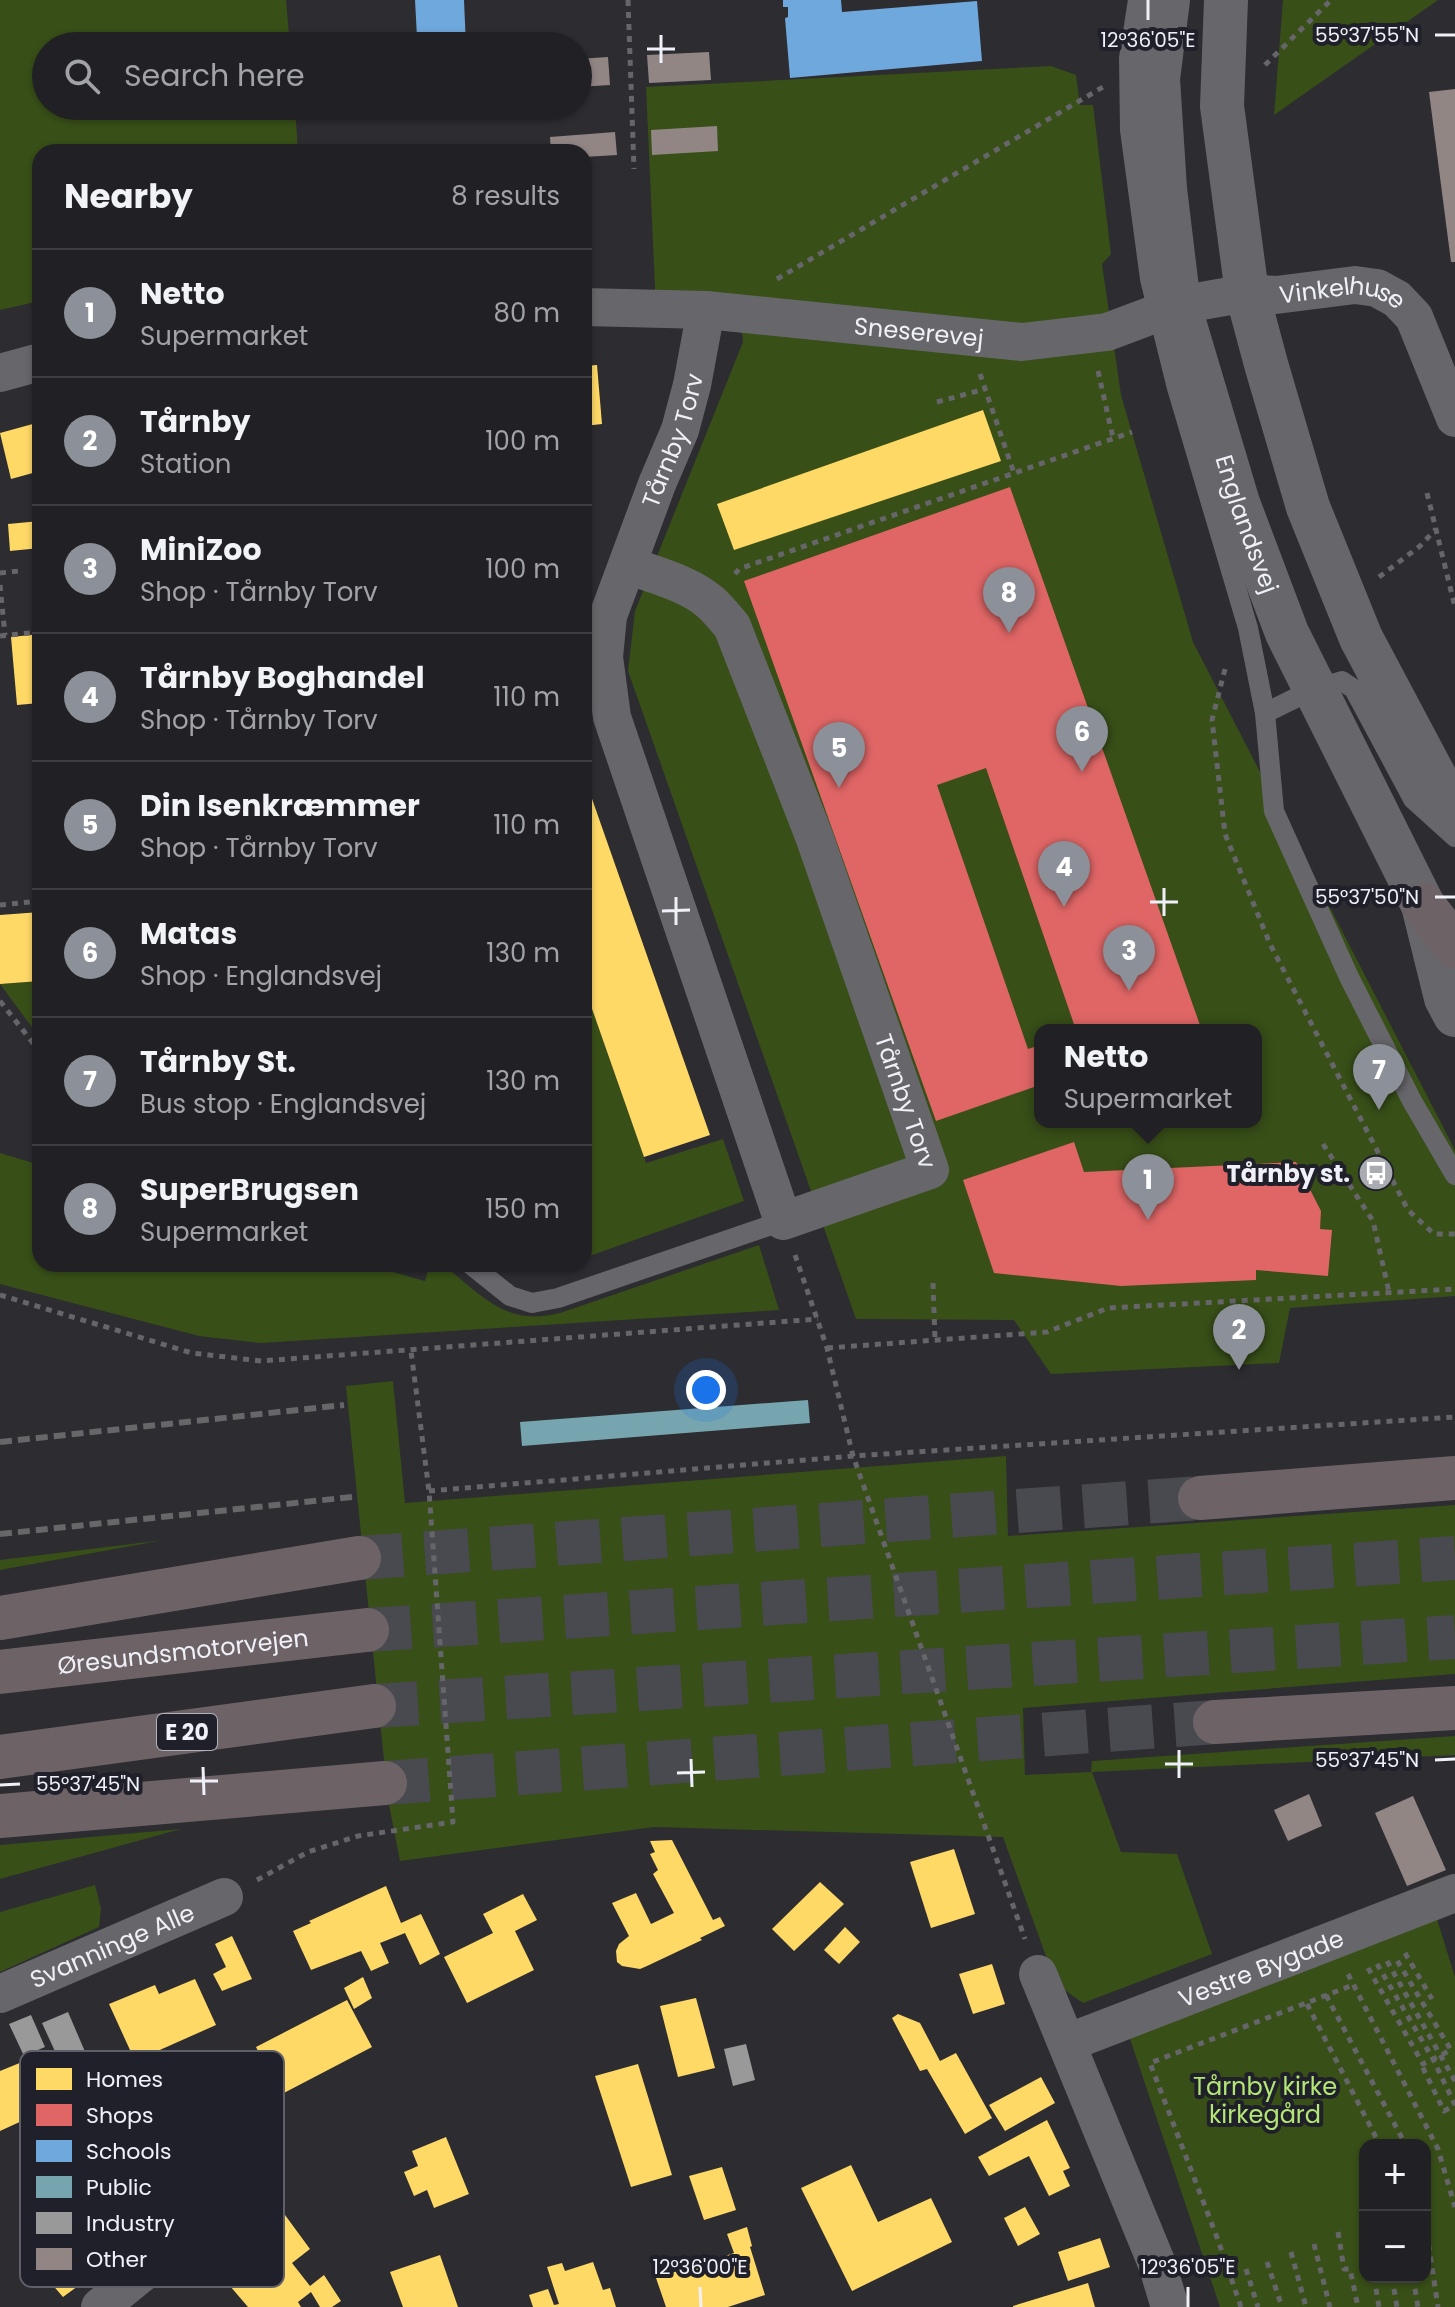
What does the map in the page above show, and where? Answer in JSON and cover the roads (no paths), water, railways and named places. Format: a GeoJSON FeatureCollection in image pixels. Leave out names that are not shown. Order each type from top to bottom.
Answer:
{"type":"FeatureCollection","features":[{"type":"Feature","properties":{"kind":"highway"},"geometry":{"type":"LineString","coordinates":[[1423,905],[1455,946]]}},
{"type":"Feature","properties":{"kind":"highway"},"geometry":{"type":"LineString","coordinates":[[1200,1498],[1455,1478]]}},
{"type":"Feature","properties":{"kind":"highway"},"geometry":{"type":"LineString","coordinates":[[0,1618],[359,1558]]}},
{"type":"Feature","properties":{"kind":"highway","name":"Øresundsmotorvejen"},"geometry":{"type":"LineString","coordinates":[[0,1672],[367,1630]]}},
{"type":"Feature","properties":{"kind":"highway","name":"E 20"},"geometry":{"type":"LineString","coordinates":[[0,1757],[374,1706]]}},
{"type":"Feature","properties":{"kind":"highway"},"geometry":{"type":"LineString","coordinates":[[1215,1722],[1455,1708]]}},
{"type":"Feature","properties":{"kind":"highway"},"geometry":{"type":"LineString","coordinates":[[0,1816],[385,1783]]}},
{"type":"Feature","properties":{"kind":"street","name":"Englandsvej"},"geometry":{"type":"LineString","coordinates":[[1168,0],[1158,79],[1169,309],[1287,633],[1423,905],[1446,998],[1455,1015]]}},
{"type":"Feature","properties":{"kind":"street"},"geometry":{"type":"LineString","coordinates":[[1226,0],[1222,106],[1247,293],[1308,507],[1361,638],[1455,815]]}},
{"type":"Feature","properties":{"kind":"street","name":"Vinkelhuse"},"geometry":{"type":"LineString","coordinates":[[1247,293],[1276,295],[1355,285],[1377,288],[1397,299],[1440,349],[1455,418]]}},
{"type":"Feature","properties":{"kind":"street","name":"Sneserevej"},"geometry":{"type":"LineString","coordinates":[[592,307],[706,310],[1022,342],[1107,332],[1169,309],[1247,293]]}},
{"type":"Feature","properties":{"kind":"street","name":"Tårnby Torv"},"geometry":{"type":"LineString","coordinates":[[627,565],[681,585],[710,602],[732,626],[814,836],[930,1170],[783,1221],[612,717],[604,657],[608,616],[657,484],[680,430],[706,310]]}},
{"type":"Feature","properties":{"kind":"street"},"geometry":{"type":"LineString","coordinates":[[0,373],[32,364]]}},
{"type":"Feature","properties":{"kind":"street","name":"Vestre Bygade"},"geometry":{"type":"LineString","coordinates":[[1067,2043],[1455,1893]]}},
{"type":"Feature","properties":{"kind":"street","name":"Svanninge Alle"},"geometry":{"type":"LineString","coordinates":[[0,1994],[224,1897]]}},
{"type":"Feature","properties":{"kind":"street"},"geometry":{"type":"LineString","coordinates":[[1038,1974],[1157,2264],[1170,2307]]}},
{"type":"Feature","properties":{"kind":"street"},"geometry":{"type":"LineString","coordinates":[[100,2307],[125,2287]]}},
{"type":"Feature","properties":{"kind":"lane"},"geometry":{"type":"LineString","coordinates":[[1138,0],[1129,58],[1130,130],[1150,279],[1169,309],[1181,402],[1248,628],[1265,713],[1274,811],[1349,977],[1412,1101],[1455,1175]]}},
{"type":"Feature","properties":{"kind":"lane"},"geometry":{"type":"LineString","coordinates":[[1265,713],[1314,689],[1342,681],[1354,689],[1413,799],[1455,837]]}},
{"type":"Feature","properties":{"kind":"lane"},"geometry":{"type":"LineString","coordinates":[[480,1272],[510,1296],[532,1303],[558,1298],[783,1221]]}},
{"type":"Feature","properties":{"kind":"tunnel"},"geometry":{"type":"LineString","coordinates":[[359,1558],[1200,1498]]}},
{"type":"Feature","properties":{"kind":"tunnel"},"geometry":{"type":"LineString","coordinates":[[367,1630],[1455,1558]]}},
{"type":"Feature","properties":{"kind":"tunnel"},"geometry":{"type":"LineString","coordinates":[[374,1706],[1455,1637]]}},
{"type":"Feature","properties":{"kind":"tunnel"},"geometry":{"type":"LineString","coordinates":[[385,1783],[1215,1722]]}},
{"type":"Feature","properties":{"kind":"railway"},"geometry":{"type":"LineString","coordinates":[[0,1442],[344,1405]]}},
{"type":"Feature","properties":{"kind":"railway"},"geometry":{"type":"LineString","coordinates":[[0,1534],[352,1497]]}},
{"type":"Feature","properties":{"kind":"place","name":"SuperBrugsen"},"geometry":{"type":"Point","coordinates":[1009,633]}},
{"type":"Feature","properties":{"kind":"place","name":"Matas"},"geometry":{"type":"Point","coordinates":[1082,772]}},
{"type":"Feature","properties":{"kind":"place","name":"Din Isenkræmmer"},"geometry":{"type":"Point","coordinates":[839,788]}},
{"type":"Feature","properties":{"kind":"place","name":"Tårnby Boghandel"},"geometry":{"type":"Point","coordinates":[1064,907]}},
{"type":"Feature","properties":{"kind":"place","name":"MiniZoo"},"geometry":{"type":"Point","coordinates":[1129,991]}},
{"type":"Feature","properties":{"kind":"place","name":"Tårnby St."},"geometry":{"type":"Point","coordinates":[1379,1110]}},
{"type":"Feature","properties":{"kind":"place","name":"Tårnby st."},"geometry":{"type":"Point","coordinates":[1376,1173]}},
{"type":"Feature","properties":{"kind":"place","name":"Netto"},"geometry":{"type":"Point","coordinates":[1148,1220]}},
{"type":"Feature","properties":{"kind":"place","name":"Tårnby"},"geometry":{"type":"Point","coordinates":[1239,1370]}},
{"type":"Feature","properties":{"kind":"park label","name":"Tårnby kirke kirkegård"},"geometry":{"type":"Point","coordinates":[1265,2100]}}]}
